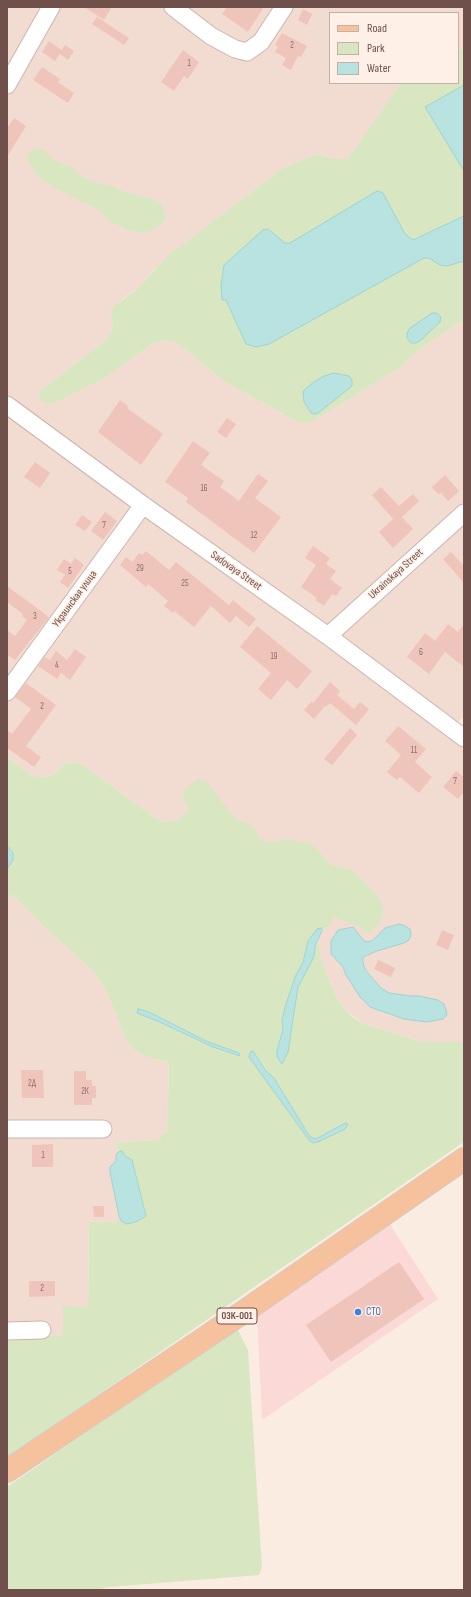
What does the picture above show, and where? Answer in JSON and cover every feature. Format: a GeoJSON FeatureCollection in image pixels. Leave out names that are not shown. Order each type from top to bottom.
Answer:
{"type":"FeatureCollection","features":[{"type":"Feature","properties":{"kind":"main road","name":"03К-001"},"geometry":{"type":"LineString","coordinates":[[7,1471],[242,1313],[464,1159]]}},
{"type":"Feature","properties":{"kind":"street"},"geometry":{"type":"LineString","coordinates":[[7,84],[51,7]]}},
{"type":"Feature","properties":{"kind":"street"},"geometry":{"type":"LineString","coordinates":[[173,7],[191,22],[235,49],[247,52],[261,42],[284,7]]}},
{"type":"Feature","properties":{"kind":"street","name":"Sadovaya Street"},"geometry":{"type":"LineString","coordinates":[[7,405],[143,505],[328,636],[464,738]]}},
{"type":"Feature","properties":{"kind":"street","name":"Украинская улица"},"geometry":{"type":"LineString","coordinates":[[7,692],[143,505]]}},
{"type":"Feature","properties":{"kind":"street","name":"Ukrainskaya Street"},"geometry":{"type":"LineString","coordinates":[[328,636],[464,513]]}},
{"type":"Feature","properties":{"kind":"street"},"geometry":{"type":"LineString","coordinates":[[7,1129],[104,1129]]}},
{"type":"Feature","properties":{"kind":"street"},"geometry":{"type":"LineString","coordinates":[[7,1330],[42,1330]]}},
{"type":"Feature","properties":{"kind":"shaded area"},"geometry":{"type":"Polygon","coordinates":[[[7,7],[464,7],[464,48],[459,49],[459,12],[329,12],[329,84],[400,84],[355,151],[348,159],[337,159],[316,154],[283,168],[185,243],[154,270],[138,288],[122,299],[111,313],[113,328],[107,339],[40,391],[39,396],[134,357],[154,343],[166,340],[177,343],[225,382],[298,422],[317,419],[398,369],[421,348],[464,320],[464,716],[457,724],[464,730],[464,1042],[423,1042],[364,1024],[345,1010],[337,999],[322,962],[318,941],[322,931],[329,926],[189,810],[178,820],[165,822],[154,817],[83,765],[74,762],[64,764],[54,774],[43,778],[31,775],[7,757],[7,7]]]}},
{"type":"Feature","properties":{"kind":"shaded area"},"geometry":{"type":"Polygon","coordinates":[[[7,894],[17,899],[41,924],[95,973],[109,997],[126,1040],[154,1059],[169,1062],[167,1132],[162,1134],[159,1140],[116,1142],[118,1152],[116,1161],[110,1167],[110,1172],[121,1221],[89,1222],[88,1307],[63,1335],[7,1337],[7,894]]]}},
{"type":"Feature","properties":{"kind":"shaded area"},"geometry":{"type":"Polygon","coordinates":[[[388,1221],[438,1299],[262,1420],[257,1314],[388,1221]]]}},
{"type":"Feature","properties":{"kind":"green space"},"geometry":{"type":"Polygon","coordinates":[[[464,48],[464,320],[421,348],[398,369],[317,419],[307,423],[298,422],[225,382],[177,343],[166,340],[154,343],[104,378],[54,403],[46,403],[41,401],[39,396],[40,391],[107,339],[113,328],[111,313],[114,306],[138,288],[169,255],[283,168],[316,154],[337,159],[348,159],[400,84],[459,84],[459,49],[464,48]]]}},
{"type":"Feature","properties":{"kind":"green space"},"geometry":{"type":"Polygon","coordinates":[[[35,148],[44,150],[53,160],[72,167],[81,176],[97,183],[112,186],[125,192],[155,200],[162,205],[165,213],[165,220],[152,230],[142,233],[128,230],[113,223],[98,210],[57,189],[37,176],[27,158],[29,152],[35,148]]]}},
{"type":"Feature","properties":{"kind":"green space"},"geometry":{"type":"Polygon","coordinates":[[[7,757],[31,775],[43,778],[54,774],[64,764],[74,762],[83,765],[154,817],[165,822],[178,820],[189,810],[183,801],[184,791],[191,784],[199,779],[206,781],[233,816],[239,821],[249,824],[256,830],[259,838],[264,842],[273,842],[284,839],[309,843],[316,848],[331,865],[352,870],[377,895],[383,908],[383,917],[371,932],[365,932],[358,926],[334,917],[329,926],[322,931],[321,928],[308,941],[303,962],[295,977],[282,1020],[283,1029],[277,1051],[279,1061],[292,1029],[298,987],[314,957],[315,946],[318,941],[322,962],[337,999],[345,1010],[354,1018],[364,1024],[423,1042],[464,1042],[464,1142],[7,1458],[7,1337],[63,1335],[63,1306],[88,1307],[89,1222],[121,1221],[126,1224],[136,1222],[146,1216],[132,1160],[125,1157],[122,1151],[118,1152],[116,1142],[159,1140],[162,1134],[167,1132],[169,1062],[154,1059],[136,1051],[126,1040],[109,997],[95,973],[41,924],[17,899],[7,894],[7,869],[13,860],[13,853],[7,846],[7,757]],[[149,1012],[137,1013],[214,1047],[236,1055],[239,1053],[206,1041],[149,1012]],[[253,1051],[264,1077],[309,1140],[320,1141],[332,1135],[345,1123],[316,1139],[310,1137],[274,1078],[266,1071],[253,1051]]]}},
{"type":"Feature","properties":{"kind":"green space"},"geometry":{"type":"Polygon","coordinates":[[[237,1328],[248,1350],[262,1567],[259,1575],[110,1587],[95,1590],[7,1590],[7,1487],[237,1328]]]}},
{"type":"Feature","properties":{"kind":"water"},"geometry":{"type":"Polygon","coordinates":[[[464,85],[464,171],[425,107],[464,85]]]}},
{"type":"Feature","properties":{"kind":"water"},"geometry":{"type":"Polygon","coordinates":[[[377,191],[383,193],[405,234],[413,240],[464,216],[464,261],[447,266],[440,265],[429,258],[424,258],[269,344],[256,347],[246,344],[226,300],[222,300],[221,285],[224,265],[263,230],[268,229],[285,243],[290,243],[377,191]]]}},
{"type":"Feature","properties":{"kind":"water"},"geometry":{"type":"Polygon","coordinates":[[[432,313],[437,313],[441,317],[440,322],[420,341],[411,343],[407,338],[407,333],[410,328],[432,313]]]}},
{"type":"Feature","properties":{"kind":"water"},"geometry":{"type":"Polygon","coordinates":[[[334,373],[349,376],[352,380],[352,386],[317,414],[312,414],[304,402],[303,391],[315,381],[334,373]]]}},
{"type":"Feature","properties":{"kind":"water"},"geometry":{"type":"Polygon","coordinates":[[[7,846],[13,853],[13,860],[7,869],[7,846]]]}},
{"type":"Feature","properties":{"kind":"water"},"geometry":{"type":"Polygon","coordinates":[[[399,924],[410,929],[411,935],[409,940],[363,957],[363,963],[366,971],[381,988],[389,993],[419,996],[438,1000],[444,1004],[446,1010],[447,1015],[443,1019],[427,1022],[404,1019],[370,1007],[360,997],[346,975],[343,967],[331,954],[331,941],[338,930],[353,927],[364,941],[368,942],[373,940],[385,928],[399,924]]]}},
{"type":"Feature","properties":{"kind":"water"},"geometry":{"type":"Polygon","coordinates":[[[321,928],[322,931],[315,946],[314,957],[298,987],[288,1052],[282,1064],[277,1057],[277,1051],[283,1029],[282,1020],[286,1004],[295,977],[303,962],[308,941],[317,929],[321,928]]]}},
{"type":"Feature","properties":{"kind":"water"},"geometry":{"type":"Polygon","coordinates":[[[138,1009],[149,1012],[206,1041],[239,1053],[240,1056],[213,1047],[137,1013],[138,1009]]]}},
{"type":"Feature","properties":{"kind":"water"},"geometry":{"type":"Polygon","coordinates":[[[253,1051],[266,1071],[274,1078],[310,1137],[316,1139],[345,1123],[348,1124],[345,1129],[320,1141],[313,1143],[309,1140],[249,1057],[250,1052],[253,1051]]]}},
{"type":"Feature","properties":{"kind":"water"},"geometry":{"type":"Polygon","coordinates":[[[122,1151],[125,1156],[132,1160],[146,1216],[136,1222],[126,1224],[121,1221],[119,1216],[110,1172],[110,1167],[116,1161],[116,1155],[118,1152],[122,1151]]]}},
{"type":"Feature","properties":{"kind":"building"},"geometry":{"type":"Polygon","coordinates":[[[84,7],[112,7],[104,20],[84,7]]]}},
{"type":"Feature","properties":{"kind":"building"},"geometry":{"type":"Polygon","coordinates":[[[227,7],[264,7],[248,32],[222,14],[227,7]]]}},
{"type":"Feature","properties":{"kind":"building"},"geometry":{"type":"Polygon","coordinates":[[[303,9],[312,14],[307,25],[298,20],[303,9]]]}},
{"type":"Feature","properties":{"kind":"building"},"geometry":{"type":"Polygon","coordinates":[[[97,17],[129,38],[124,45],[92,24],[97,17]]]}},
{"type":"Feature","properties":{"kind":"building"},"geometry":{"type":"Polygon","coordinates":[[[282,33],[307,46],[301,57],[298,56],[291,70],[282,65],[286,58],[275,52],[278,47],[275,45],[282,33]]]}},
{"type":"Feature","properties":{"kind":"building"},"geometry":{"type":"Polygon","coordinates":[[[49,41],[62,50],[65,45],[74,51],[68,60],[60,54],[55,61],[42,52],[49,41]]]}},
{"type":"Feature","properties":{"kind":"building"},"geometry":{"type":"Polygon","coordinates":[[[183,50],[199,62],[188,79],[184,76],[174,91],[161,82],[183,50]]]}},
{"type":"Feature","properties":{"kind":"building"},"geometry":{"type":"Polygon","coordinates":[[[42,67],[60,79],[58,82],[74,93],[68,103],[33,80],[42,67]]]}},
{"type":"Feature","properties":{"kind":"building"},"geometry":{"type":"Polygon","coordinates":[[[14,118],[26,126],[7,157],[7,128],[14,118]]]}},
{"type":"Feature","properties":{"kind":"building"},"geometry":{"type":"Polygon","coordinates":[[[120,400],[128,406],[127,408],[163,434],[141,465],[98,432],[120,400]]]}},
{"type":"Feature","properties":{"kind":"building"},"geometry":{"type":"Polygon","coordinates":[[[227,418],[236,424],[226,438],[217,432],[227,418]]]}},
{"type":"Feature","properties":{"kind":"building"},"geometry":{"type":"Polygon","coordinates":[[[193,441],[210,453],[201,465],[224,481],[220,487],[239,501],[258,474],[268,481],[255,498],[281,517],[254,553],[186,502],[188,498],[165,482],[193,441]]]}},
{"type":"Feature","properties":{"kind":"building"},"geometry":{"type":"Polygon","coordinates":[[[35,462],[50,473],[40,488],[24,477],[35,462]]]}},
{"type":"Feature","properties":{"kind":"building"},"geometry":{"type":"Polygon","coordinates":[[[445,475],[459,491],[448,501],[441,493],[438,494],[432,487],[445,475]]]}},
{"type":"Feature","properties":{"kind":"building"},"geometry":{"type":"Polygon","coordinates":[[[381,487],[399,506],[413,494],[419,501],[402,517],[413,529],[393,548],[379,532],[393,519],[372,495],[381,487]]]}},
{"type":"Feature","properties":{"kind":"building"},"geometry":{"type":"Polygon","coordinates":[[[105,512],[117,521],[103,540],[91,531],[105,512]]]}},
{"type":"Feature","properties":{"kind":"building"},"geometry":{"type":"Polygon","coordinates":[[[82,515],[92,522],[85,531],[75,525],[82,515]]]}},
{"type":"Feature","properties":{"kind":"building"},"geometry":{"type":"Polygon","coordinates":[[[313,546],[330,558],[326,564],[336,571],[330,579],[342,588],[336,596],[332,594],[324,606],[315,600],[317,598],[301,587],[316,565],[305,558],[313,546]]]}},
{"type":"Feature","properties":{"kind":"building"},"geometry":{"type":"Polygon","coordinates":[[[146,551],[169,570],[176,562],[229,605],[233,600],[256,619],[249,627],[236,616],[230,623],[211,606],[194,627],[174,611],[173,613],[164,606],[168,601],[148,584],[146,587],[120,565],[126,557],[132,562],[139,553],[142,555],[146,551]]]}},
{"type":"Feature","properties":{"kind":"building"},"geometry":{"type":"Polygon","coordinates":[[[451,552],[464,566],[464,583],[443,559],[451,552]]]}},
{"type":"Feature","properties":{"kind":"building"},"geometry":{"type":"Polygon","coordinates":[[[75,558],[84,565],[68,588],[60,582],[65,575],[57,570],[64,559],[71,564],[75,558]]]}},
{"type":"Feature","properties":{"kind":"building"},"geometry":{"type":"Polygon","coordinates":[[[7,586],[49,617],[15,660],[7,655],[7,630],[15,636],[27,620],[22,616],[23,614],[7,602],[7,586]]]}},
{"type":"Feature","properties":{"kind":"building"},"geometry":{"type":"Polygon","coordinates":[[[448,624],[458,632],[464,624],[464,667],[445,652],[429,674],[407,657],[425,633],[435,641],[448,624]]]}},
{"type":"Feature","properties":{"kind":"building"},"geometry":{"type":"Polygon","coordinates":[[[257,626],[312,671],[297,689],[287,680],[271,700],[258,689],[271,673],[240,647],[257,626]]]}},
{"type":"Feature","properties":{"kind":"building"},"geometry":{"type":"Polygon","coordinates":[[[75,649],[86,657],[70,680],[61,673],[57,679],[38,666],[45,657],[50,660],[56,651],[67,660],[75,649]]]}},
{"type":"Feature","properties":{"kind":"building"},"geometry":{"type":"Polygon","coordinates":[[[330,682],[340,691],[337,695],[354,709],[360,702],[369,709],[356,725],[330,703],[326,707],[325,706],[314,719],[304,710],[312,701],[313,703],[330,682]]]}},
{"type":"Feature","properties":{"kind":"building"},"geometry":{"type":"Polygon","coordinates":[[[26,683],[56,705],[26,746],[41,757],[34,767],[7,748],[7,730],[12,734],[31,709],[15,697],[26,683]]]}},
{"type":"Feature","properties":{"kind":"building"},"geometry":{"type":"Polygon","coordinates":[[[398,726],[426,749],[415,762],[432,777],[419,793],[400,777],[397,780],[387,772],[401,755],[385,741],[398,726]]]}},
{"type":"Feature","properties":{"kind":"building"},"geometry":{"type":"Polygon","coordinates":[[[350,728],[357,735],[332,765],[324,759],[350,728]]]}},
{"type":"Feature","properties":{"kind":"building"},"geometry":{"type":"Polygon","coordinates":[[[456,771],[464,777],[464,792],[458,799],[443,787],[456,771]]]}},
{"type":"Feature","properties":{"kind":"building"},"geometry":{"type":"Polygon","coordinates":[[[442,930],[454,935],[448,950],[436,945],[442,930]]]}},
{"type":"Feature","properties":{"kind":"building"},"geometry":{"type":"Polygon","coordinates":[[[378,960],[395,968],[391,977],[374,969],[378,960]]]}},
{"type":"Feature","properties":{"kind":"building"},"geometry":{"type":"Polygon","coordinates":[[[21,1070],[43,1070],[44,1098],[22,1098],[21,1070]]]}},
{"type":"Feature","properties":{"kind":"building"},"geometry":{"type":"Polygon","coordinates":[[[74,1071],[86,1071],[86,1080],[92,1080],[92,1086],[96,1086],[96,1098],[92,1098],[92,1105],[74,1105],[74,1071]]]}},
{"type":"Feature","properties":{"kind":"building"},"geometry":{"type":"Polygon","coordinates":[[[53,1144],[53,1167],[32,1167],[32,1145],[53,1144]]]}},
{"type":"Feature","properties":{"kind":"building"},"geometry":{"type":"Polygon","coordinates":[[[93,1206],[104,1206],[104,1217],[94,1217],[93,1206]]]}},
{"type":"Feature","properties":{"kind":"building"},"geometry":{"type":"Polygon","coordinates":[[[399,1262],[424,1299],[331,1362],[306,1325],[399,1262]]]}},
{"type":"Feature","properties":{"kind":"building"},"geometry":{"type":"Polygon","coordinates":[[[29,1281],[55,1281],[55,1296],[29,1297],[29,1281]]]}},
{"type":"Feature","properties":{"kind":"place","name":"СТО"},"geometry":{"type":"Point","coordinates":[358,1312]}}]}
